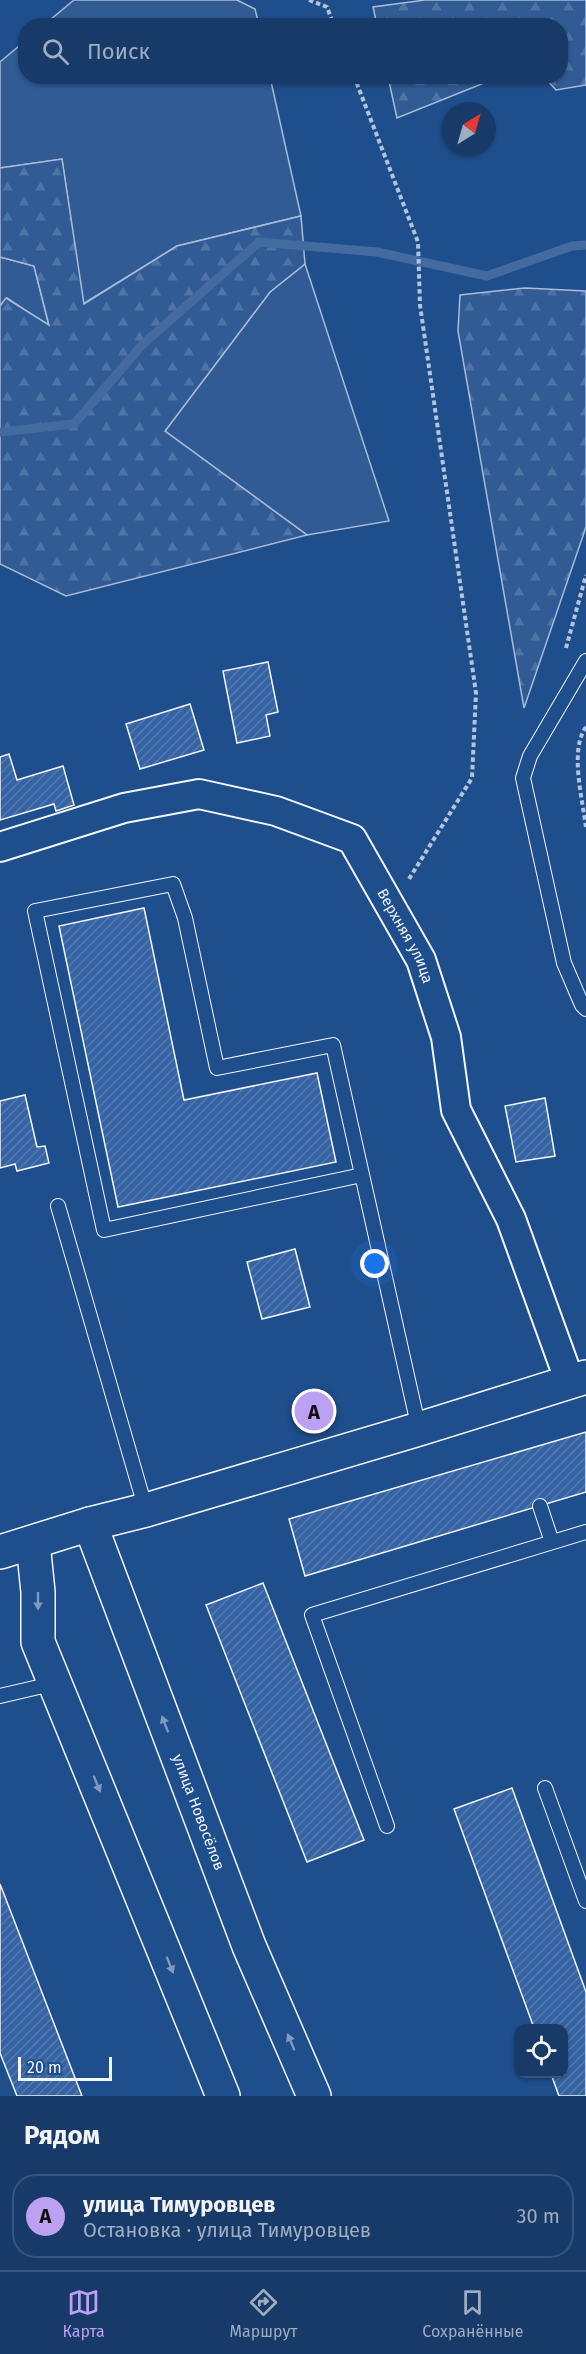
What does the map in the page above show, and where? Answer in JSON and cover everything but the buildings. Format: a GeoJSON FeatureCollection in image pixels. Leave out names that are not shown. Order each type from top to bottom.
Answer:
{"type":"FeatureCollection","features":[{"type":"Feature","properties":{"kind":"street","name":"Верхняя улица"},"geometry":{"type":"LineString","coordinates":[[0,847],[124,808],[200,795],[276,811],[352,839],[420,960],[447,1037],[456,1110],[511,1219],[578,1379]]}},
{"type":"Feature","properties":{"kind":"street"},"geometry":{"type":"LineString","coordinates":[[0,1552],[419,1429],[578,1379]]}},
{"type":"Feature","properties":{"kind":"street","name":"улица Новосёлов"},"geometry":{"type":"LineString","coordinates":[[90,1524],[249,1946],[314,2096]]}},
{"type":"Feature","properties":{"kind":"street"},"geometry":{"type":"LineString","coordinates":[[33,1543],[38,1592],[38,1642],[223,2096]]}},
{"type":"Feature","properties":{"kind":"lane"},"geometry":{"type":"LineString","coordinates":[[586,662],[530,756],[523,778],[564,963],[582,1005],[586,1008]]}},
{"type":"Feature","properties":{"kind":"lane"},"geometry":{"type":"LineString","coordinates":[[362,1175],[104,1230],[35,910],[172,884],[185,918],[216,1068],[333,1045],[419,1429]]}},
{"type":"Feature","properties":{"kind":"lane"},"geometry":{"type":"LineString","coordinates":[[58,1206],[146,1510]]}},
{"type":"Feature","properties":{"kind":"lane"},"geometry":{"type":"LineString","coordinates":[[540,1506],[552,1542]]}},
{"type":"Feature","properties":{"kind":"lane"},"geometry":{"type":"LineString","coordinates":[[387,1826],[312,1615],[586,1532]]}},
{"type":"Feature","properties":{"kind":"lane"},"geometry":{"type":"LineString","coordinates":[[0,1696],[56,1683]]}},
{"type":"Feature","properties":{"kind":"lane"},"geometry":{"type":"LineString","coordinates":[[545,1788],[586,1901]]}},
{"type":"Feature","properties":{"kind":"path"},"geometry":{"type":"LineString","coordinates":[[309,0],[327,7],[331,18]]}},
{"type":"Feature","properties":{"kind":"path"},"geometry":{"type":"LineString","coordinates":[[357,84],[418,242],[420,305],[476,693],[472,778],[390,908]]}},
{"type":"Feature","properties":{"kind":"path"},"geometry":{"type":"LineString","coordinates":[[565,651],[586,575]]}},
{"type":"Feature","properties":{"kind":"path"},"geometry":{"type":"LineString","coordinates":[[579,599],[586,598]]}},
{"type":"Feature","properties":{"kind":"path"},"geometry":{"type":"LineString","coordinates":[[586,727],[580,742],[577,761],[586,828]]}},
{"type":"Feature","properties":{"kind":"path"},"geometry":{"type":"LineString","coordinates":[[580,742],[586,747]]}},
{"type":"Feature","properties":{"kind":"shaded area"},"geometry":{"type":"Polygon","coordinates":[[[74,0],[237,0],[255,9],[257,18],[52,18],[74,0]]]}},
{"type":"Feature","properties":{"kind":"shaded area"},"geometry":{"type":"Polygon","coordinates":[[[18,47],[18,84],[272,84],[301,216],[177,246],[83,304],[62,159],[0,168],[0,62],[18,47]]]}},
{"type":"Feature","properties":{"kind":"shaded area"},"geometry":{"type":"Polygon","coordinates":[[[0,257],[34,266],[49,326],[7,298],[0,306],[0,257]]]}},
{"type":"Feature","properties":{"kind":"shaded area"},"geometry":{"type":"Polygon","coordinates":[[[305,264],[389,521],[307,535],[165,431],[270,292],[305,264]]]}},
{"type":"Feature","properties":{"kind":"green space"},"geometry":{"type":"Polygon","coordinates":[[[425,0],[586,0],[586,85],[556,90],[550,84],[568,84],[568,18],[375,18],[373,7],[425,0]]]}},
{"type":"Feature","properties":{"kind":"green space"},"geometry":{"type":"Polygon","coordinates":[[[390,84],[482,84],[397,118],[390,84]]]}},
{"type":"Feature","properties":{"kind":"green space"},"geometry":{"type":"Polygon","coordinates":[[[62,159],[84,304],[177,246],[301,216],[305,264],[270,292],[165,431],[307,535],[66,596],[0,564],[0,306],[6,298],[49,325],[34,266],[0,257],[0,168],[62,159]]]}},
{"type":"Feature","properties":{"kind":"green space"},"geometry":{"type":"Polygon","coordinates":[[[525,288],[586,291],[586,527],[524,708],[458,331],[460,295],[525,288]]]}},
{"type":"Feature","properties":{"kind":"waterway"},"geometry":{"type":"LineString","coordinates":[[0,432],[74,424],[142,345],[259,242],[377,252],[487,276],[572,246],[586,245]]}},
{"type":"Feature","properties":{"kind":"place","name":"улица Тимуровцев"},"geometry":{"type":"Point","coordinates":[314,1411]}}]}
